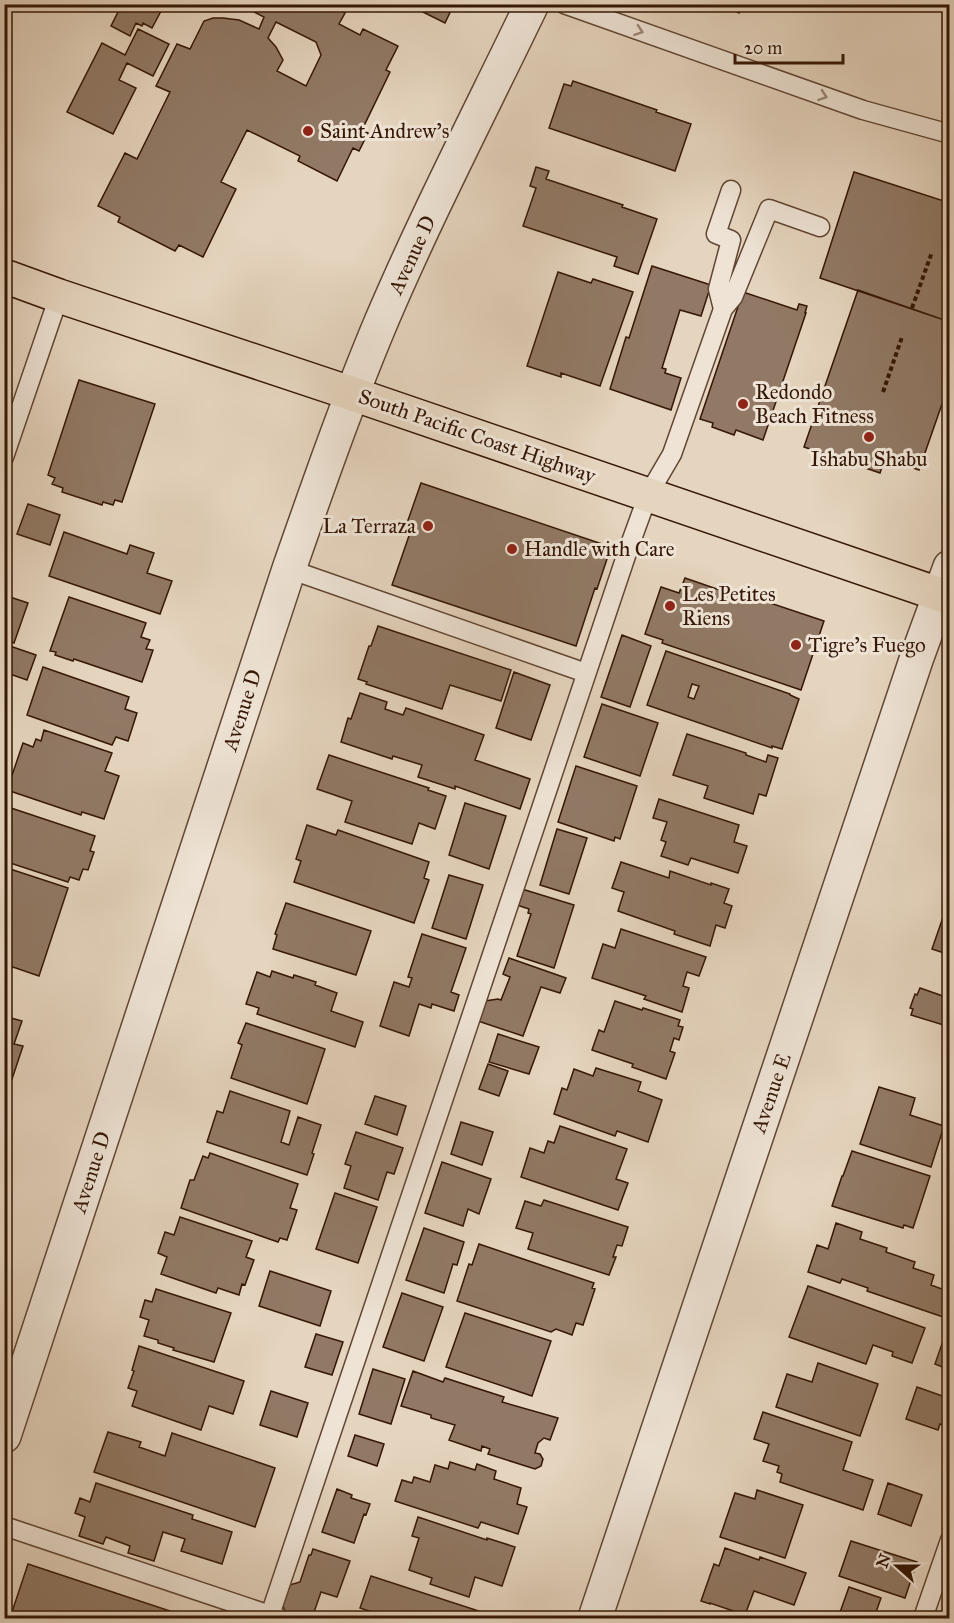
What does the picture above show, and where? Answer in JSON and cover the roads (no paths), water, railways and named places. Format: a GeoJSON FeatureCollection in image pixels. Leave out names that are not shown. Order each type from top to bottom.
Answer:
{"type":"FeatureCollection","features":[{"type":"Feature","properties":{"kind":"highway","name":"South Pacific Coast Highway"},"geometry":{"type":"LineString","coordinates":[[4,276],[648,495],[946,586]]}},
{"type":"Feature","properties":{"kind":"street","name":"Avenue D"},"geometry":{"type":"LineString","coordinates":[[4,1436],[289,569],[327,461],[408,261],[532,4]]}},
{"type":"Feature","properties":{"kind":"street","name":"Avenue E"},"geometry":{"type":"LineString","coordinates":[[595,1618],[917,657],[946,586]]}},
{"type":"Feature","properties":{"kind":"lane"},"geometry":{"type":"LineString","coordinates":[[564,4],[863,110],[950,134]]}},
{"type":"Feature","properties":{"kind":"lane"},"geometry":{"type":"LineString","coordinates":[[723,309],[718,289],[731,240],[716,234],[731,190]]}},
{"type":"Feature","properties":{"kind":"lane"},"geometry":{"type":"LineString","coordinates":[[4,1527],[275,1617],[586,673],[648,495],[672,453],[723,309],[733,297],[769,209],[820,227]]}},
{"type":"Feature","properties":{"kind":"lane"},"geometry":{"type":"LineString","coordinates":[[4,457],[59,296]]}},
{"type":"Feature","properties":{"kind":"lane"},"geometry":{"type":"LineString","coordinates":[[289,569],[586,673]]}},
{"type":"Feature","properties":{"kind":"lane"},"geometry":{"type":"LineString","coordinates":[[923,1618],[950,1540]]}},
{"type":"Feature","properties":{"kind":"place","name":"Saint Andrew's"},"geometry":{"type":"Point","coordinates":[308,131]}},
{"type":"Feature","properties":{"kind":"place","name":"Redondo Beach Fitness"},"geometry":{"type":"Point","coordinates":[743,404]}},
{"type":"Feature","properties":{"kind":"place","name":"Ishabu Shabu"},"geometry":{"type":"Point","coordinates":[869,437]}},
{"type":"Feature","properties":{"kind":"place","name":"La Terraza"},"geometry":{"type":"Point","coordinates":[428,526]}},
{"type":"Feature","properties":{"kind":"place","name":"Handle with Care"},"geometry":{"type":"Point","coordinates":[512,549]}},
{"type":"Feature","properties":{"kind":"place","name":"Les Petites Riens"},"geometry":{"type":"Point","coordinates":[670,606]}},
{"type":"Feature","properties":{"kind":"place","name":"Tigre's Fuego"},"geometry":{"type":"Point","coordinates":[796,645]}}]}
